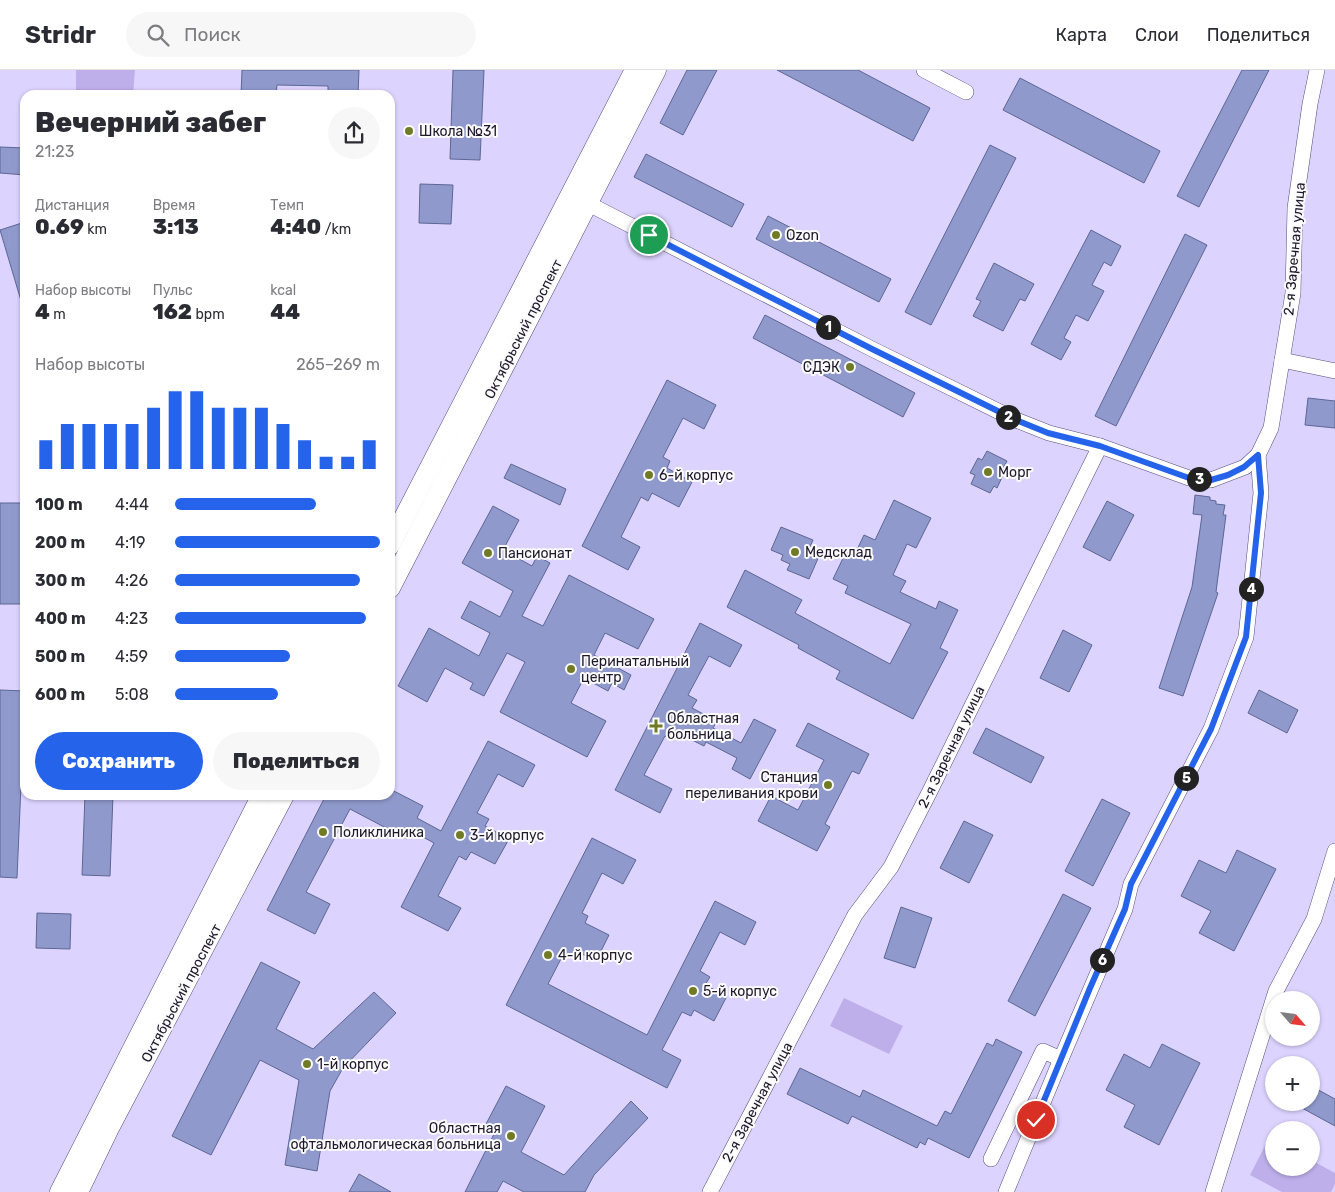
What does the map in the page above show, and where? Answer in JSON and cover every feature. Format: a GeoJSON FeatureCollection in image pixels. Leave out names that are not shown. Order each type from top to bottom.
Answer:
{"type":"FeatureCollection","features":[{"type":"Feature","properties":{"kind":"main road","name":"Октябрьский проспект"},"geometry":{"type":"LineString","coordinates":[[395,578],[579,199],[635,70]]}},
{"type":"Feature","properties":{"kind":"main road","name":"Октябрьский проспект"},"geometry":{"type":"LineString","coordinates":[[395,537],[579,199],[656,70]]}},
{"type":"Feature","properties":{"kind":"main road","name":"Октябрьский проспект"},"geometry":{"type":"LineString","coordinates":[[60,1192],[259,800]]}},
{"type":"Feature","properties":{"kind":"main road","name":"Октябрьский проспект"},"geometry":{"type":"LineString","coordinates":[[78,1192],[110,1126],[281,800]]}},
{"type":"Feature","properties":{"kind":"street"},"geometry":{"type":"LineString","coordinates":[[924,70],[966,92]]}},
{"type":"Feature","properties":{"kind":"street","name":"2-я Заречная улица"},"geometry":{"type":"LineString","coordinates":[[710,1192],[855,915],[891,866],[926,800],[1100,446],[1189,478],[1211,480],[1244,467],[1258,455],[1272,428],[1293,293],[1295,208],[1310,104],[1317,70]]}},
{"type":"Feature","properties":{"kind":"street"},"geometry":{"type":"LineString","coordinates":[[579,199],[838,332],[1016,420],[1048,433],[1100,446]]}},
{"type":"Feature","properties":{"kind":"street"},"geometry":{"type":"LineString","coordinates":[[1282,360],[1335,371]]}},
{"type":"Feature","properties":{"kind":"street"},"geometry":{"type":"LineString","coordinates":[[1006,1192],[1125,909],[1131,884],[1211,729],[1246,637],[1261,493],[1258,455]]}},
{"type":"Feature","properties":{"kind":"street"},"geometry":{"type":"LineString","coordinates":[[1213,1192],[1276,991],[1314,919],[1335,851]]}},
{"type":"Feature","properties":{"kind":"street"},"geometry":{"type":"LineString","coordinates":[[990,1159],[1043,1051],[1061,1059]]}},
{"type":"Feature","properties":{"kind":"shaded area"},"geometry":{"type":"Polygon","coordinates":[[[76,70],[135,70],[133,90],[76,90],[76,70]]]}},
{"type":"Feature","properties":{"kind":"shaded area"},"geometry":{"type":"Polygon","coordinates":[[[844,998],[903,1026],[889,1054],[830,1026],[844,998]]]}},
{"type":"Feature","properties":{"kind":"shaded area"},"geometry":{"type":"Polygon","coordinates":[[[1265,1146],[1265,1176],[1320,1176],[1320,1165],[1335,1173],[1335,1184],[1331,1192],[1282,1192],[1250,1175],[1265,1146]]]}},
{"type":"Feature","properties":{"kind":"building"},"geometry":{"type":"Polygon","coordinates":[[[242,70],[359,70],[358,90],[328,90],[328,86],[277,85],[276,90],[241,90],[242,70]]]}},
{"type":"Feature","properties":{"kind":"building"},"geometry":{"type":"Polygon","coordinates":[[[453,70],[484,70],[480,160],[450,159],[453,70]]]}},
{"type":"Feature","properties":{"kind":"building"},"geometry":{"type":"Polygon","coordinates":[[[687,70],[717,70],[683,135],[660,123],[687,70]]]}},
{"type":"Feature","properties":{"kind":"building"},"geometry":{"type":"Polygon","coordinates":[[[777,70],[858,70],[930,108],[913,141],[777,70]]]}},
{"type":"Feature","properties":{"kind":"building"},"geometry":{"type":"Polygon","coordinates":[[[1242,70],[1269,70],[1199,207],[1177,196],[1242,70]]]}},
{"type":"Feature","properties":{"kind":"building"},"geometry":{"type":"Polygon","coordinates":[[[1020,78],[1160,151],[1144,183],[1003,110],[1020,78]]]}},
{"type":"Feature","properties":{"kind":"building"},"geometry":{"type":"Polygon","coordinates":[[[990,145],[1016,158],[931,325],[905,312],[990,145]]]}},
{"type":"Feature","properties":{"kind":"building"},"geometry":{"type":"Polygon","coordinates":[[[0,147],[20,148],[20,175],[0,173],[0,147]]]}},
{"type":"Feature","properties":{"kind":"building"},"geometry":{"type":"Polygon","coordinates":[[[646,154],[744,204],[732,227],[634,177],[646,154]]]}},
{"type":"Feature","properties":{"kind":"building"},"geometry":{"type":"Polygon","coordinates":[[[420,184],[453,185],[451,224],[419,223],[420,184]]]}},
{"type":"Feature","properties":{"kind":"building"},"geometry":{"type":"Polygon","coordinates":[[[768,216],[891,279],[879,302],[756,239],[768,216]]]}},
{"type":"Feature","properties":{"kind":"building"},"geometry":{"type":"Polygon","coordinates":[[[20,224],[20,297],[0,230],[20,224]]]}},
{"type":"Feature","properties":{"kind":"building"},"geometry":{"type":"Polygon","coordinates":[[[1091,230],[1121,246],[1111,266],[1104,262],[1092,285],[1104,291],[1088,321],[1076,315],[1064,338],[1071,342],[1061,360],[1031,344],[1091,230]]]}},
{"type":"Feature","properties":{"kind":"building"},"geometry":{"type":"Polygon","coordinates":[[[1185,234],[1207,245],[1116,426],[1095,416],[1185,234]]]}},
{"type":"Feature","properties":{"kind":"building"},"geometry":{"type":"Polygon","coordinates":[[[994,263],[1034,284],[1025,301],[1020,299],[1003,331],[973,316],[981,301],[976,299],[994,263]]]}},
{"type":"Feature","properties":{"kind":"building"},"geometry":{"type":"Polygon","coordinates":[[[765,315],[915,393],[903,417],[753,338],[765,315]]]}},
{"type":"Feature","properties":{"kind":"building","name":"6-й корпус"},"geometry":{"type":"Polygon","coordinates":[[[667,380],[716,405],[704,429],[683,418],[663,457],[670,461],[667,468],[692,482],[679,507],[652,493],[648,501],[641,497],[621,537],[640,547],[628,570],[582,546],[667,380]]]}},
{"type":"Feature","properties":{"kind":"building"},"geometry":{"type":"Polygon","coordinates":[[[1308,398],[1335,401],[1335,428],[1305,425],[1308,398]]]}},
{"type":"Feature","properties":{"kind":"building","name":"Морг"},"geometry":{"type":"Polygon","coordinates":[[[987,451],[1007,461],[1002,470],[1005,471],[997,488],[994,486],[990,493],[971,484],[975,475],[970,473],[978,458],[982,460],[987,451]]]}},
{"type":"Feature","properties":{"kind":"building"},"geometry":{"type":"Polygon","coordinates":[[[511,464],[566,489],[560,505],[504,478],[511,464]]]}},
{"type":"Feature","properties":{"kind":"building"},"geometry":{"type":"Polygon","coordinates":[[[1195,495],[1210,497],[1210,500],[1216,501],[1216,504],[1225,505],[1223,515],[1226,515],[1216,592],[1218,593],[1183,696],[1159,688],[1192,587],[1202,515],[1193,514],[1195,495]]]}},
{"type":"Feature","properties":{"kind":"building"},"geometry":{"type":"Polygon","coordinates":[[[894,500],[931,518],[916,548],[907,544],[893,575],[906,581],[900,592],[936,609],[939,601],[958,610],[940,648],[948,652],[913,719],[836,679],[840,671],[798,648],[799,645],[727,607],[745,570],[802,600],[795,613],[890,664],[911,624],[845,593],[848,586],[833,579],[846,552],[854,556],[864,535],[875,540],[894,500]]]}},
{"type":"Feature","properties":{"kind":"building"},"geometry":{"type":"Polygon","coordinates":[[[1107,501],[1134,515],[1110,561],[1083,547],[1107,501]]]}},
{"type":"Feature","properties":{"kind":"building"},"geometry":{"type":"Polygon","coordinates":[[[0,503],[20,503],[20,604],[0,604],[0,503]]]}},
{"type":"Feature","properties":{"kind":"building","name":"Перинатальный центр"},"geometry":{"type":"Polygon","coordinates":[[[493,506],[519,520],[503,550],[532,566],[537,556],[550,563],[522,616],[543,626],[569,575],[654,619],[638,649],[605,633],[594,655],[631,675],[624,690],[612,683],[608,691],[584,678],[571,703],[606,721],[587,757],[500,712],[525,662],[507,653],[484,696],[470,689],[473,683],[445,668],[427,702],[398,686],[429,628],[479,656],[490,633],[461,618],[470,601],[500,617],[513,591],[462,563],[493,506]]]}},
{"type":"Feature","properties":{"kind":"building","name":"Медсклад"},"geometry":{"type":"Polygon","coordinates":[[[781,527],[813,540],[809,549],[820,554],[809,579],[787,570],[790,564],[781,560],[783,555],[771,550],[781,527]]]}},
{"type":"Feature","properties":{"kind":"building"},"geometry":{"type":"Polygon","coordinates":[[[700,623],[742,645],[730,667],[709,656],[688,695],[697,700],[692,708],[717,721],[713,728],[741,743],[754,719],[776,730],[750,779],[732,769],[737,758],[706,742],[704,746],[678,733],[674,740],[665,736],[644,775],[672,789],[660,813],[615,790],[700,623]]]}},
{"type":"Feature","properties":{"kind":"building"},"geometry":{"type":"Polygon","coordinates":[[[1063,630],[1092,645],[1069,692],[1040,678],[1063,630]]]}},
{"type":"Feature","properties":{"kind":"building"},"geometry":{"type":"Polygon","coordinates":[[[0,690],[20,691],[20,800],[17,878],[0,877],[0,690]]]}},
{"type":"Feature","properties":{"kind":"building"},"geometry":{"type":"Polygon","coordinates":[[[1259,690],[1298,710],[1287,733],[1248,713],[1259,690]]]}},
{"type":"Feature","properties":{"kind":"building","name":"Станция переливания крови"},"geometry":{"type":"Polygon","coordinates":[[[808,723],[869,754],[859,774],[852,771],[825,824],[830,827],[817,851],[758,821],[771,796],[798,810],[824,760],[796,746],[808,723]]]}},
{"type":"Feature","properties":{"kind":"building"},"geometry":{"type":"Polygon","coordinates":[[[986,728],[1044,757],[1031,783],[973,753],[986,728]]]}},
{"type":"Feature","properties":{"kind":"building","name":"3-й корпус"},"geometry":{"type":"Polygon","coordinates":[[[488,741],[535,765],[523,787],[498,774],[477,813],[489,819],[485,826],[509,839],[495,864],[471,852],[466,860],[459,856],[438,896],[461,908],[448,931],[401,907],[434,843],[412,831],[407,839],[350,809],[306,892],[330,904],[315,934],[267,910],[323,800],[395,800],[395,792],[423,806],[417,818],[441,831],[488,741]]]}},
{"type":"Feature","properties":{"kind":"building"},"geometry":{"type":"Polygon","coordinates":[[[1102,799],[1130,813],[1093,886],[1065,871],[1102,799]]]}},
{"type":"Feature","properties":{"kind":"building"},"geometry":{"type":"Polygon","coordinates":[[[85,800],[113,800],[110,876],[82,875],[85,800]]]}},
{"type":"Feature","properties":{"kind":"building"},"geometry":{"type":"Polygon","coordinates":[[[964,821],[993,835],[969,883],[940,868],[964,821]]]}},
{"type":"Feature","properties":{"kind":"building","name":"4-й корпус"},"geometry":{"type":"Polygon","coordinates":[[[592,838],[636,860],[623,884],[602,873],[582,913],[588,916],[585,923],[609,935],[596,961],[574,950],[571,956],[564,953],[548,984],[647,1035],[715,901],[756,922],[745,945],[720,932],[700,971],[710,977],[705,985],[727,996],[714,1021],[694,1010],[691,1016],[682,1012],[662,1050],[681,1060],[667,1088],[506,1005],[592,838]]]}},
{"type":"Feature","properties":{"kind":"building"},"geometry":{"type":"Polygon","coordinates":[[[1237,850],[1276,869],[1234,951],[1199,933],[1211,911],[1181,896],[1199,860],[1226,873],[1237,850]]]}},
{"type":"Feature","properties":{"kind":"building"},"geometry":{"type":"Polygon","coordinates":[[[1063,894],[1091,908],[1035,1016],[1008,1001],[1063,894]]]}},
{"type":"Feature","properties":{"kind":"building"},"geometry":{"type":"Polygon","coordinates":[[[901,907],[932,918],[915,968],[884,958],[901,907]]]}},
{"type":"Feature","properties":{"kind":"building"},"geometry":{"type":"Polygon","coordinates":[[[37,913],[71,914],[70,949],[36,948],[37,913]]]}},
{"type":"Feature","properties":{"kind":"building","name":"1-й корпус"},"geometry":{"type":"Polygon","coordinates":[[[261,962],[300,982],[276,1029],[313,1049],[374,992],[396,1013],[343,1068],[330,1091],[317,1171],[285,1165],[299,1080],[260,1060],[211,1155],[172,1136],[261,962]]]}},
{"type":"Feature","properties":{"kind":"building"},"geometry":{"type":"Polygon","coordinates":[[[996,1039],[1022,1052],[969,1158],[928,1138],[925,1145],[920,1142],[917,1148],[852,1116],[848,1124],[787,1094],[800,1068],[860,1097],[863,1090],[937,1126],[945,1111],[951,1114],[987,1043],[993,1046],[996,1039]]]}},
{"type":"Feature","properties":{"kind":"building"},"geometry":{"type":"Polygon","coordinates":[[[1162,1044],[1200,1063],[1159,1145],[1124,1127],[1135,1105],[1106,1090],[1124,1054],[1150,1068],[1162,1044]]]}},
{"type":"Feature","properties":{"kind":"building","name":"Областная офтальмологическая больница"},"geometry":{"type":"Polygon","coordinates":[[[506,1086],[545,1106],[521,1152],[564,1175],[631,1101],[648,1118],[594,1175],[585,1192],[524,1192],[503,1181],[497,1192],[465,1192],[496,1130],[486,1124],[506,1086]]]}},
{"type":"Feature","properties":{"kind":"building"},"geometry":{"type":"Polygon","coordinates":[[[1320,1091],[1335,1099],[1335,1126],[1308,1111],[1320,1111],[1320,1091]]]}},
{"type":"Feature","properties":{"kind":"building"},"geometry":{"type":"Polygon","coordinates":[[[359,1174],[391,1192],[349,1192],[359,1174]]]}},
{"type":"Feature","properties":{"kind":"place","name":"Школа №31"},"geometry":{"type":"Point","coordinates":[409,131]}},
{"type":"Feature","properties":{"kind":"place","name":"Ozon"},"geometry":{"type":"Point","coordinates":[776,235]}},
{"type":"Feature","properties":{"kind":"place","name":"СДЭК"},"geometry":{"type":"Point","coordinates":[850,367]}},
{"type":"Feature","properties":{"kind":"place","name":"Морг"},"geometry":{"type":"Point","coordinates":[988,472]}},
{"type":"Feature","properties":{"kind":"place","name":"6-й корпус"},"geometry":{"type":"Point","coordinates":[649,475]}},
{"type":"Feature","properties":{"kind":"place","name":"Медсклад"},"geometry":{"type":"Point","coordinates":[795,552]}},
{"type":"Feature","properties":{"kind":"place","name":"Пансионат"},"geometry":{"type":"Point","coordinates":[488,553]}},
{"type":"Feature","properties":{"kind":"place","name":"Перинатальный центр"},"geometry":{"type":"Point","coordinates":[571,669]}},
{"type":"Feature","properties":{"kind":"place","name":"Областная больница"},"geometry":{"type":"Point","coordinates":[656,726]}},
{"type":"Feature","properties":{"kind":"place","name":"Станция переливания крови"},"geometry":{"type":"Point","coordinates":[828,785]}},
{"type":"Feature","properties":{"kind":"place","name":"Поликлиника"},"geometry":{"type":"Point","coordinates":[323,832]}},
{"type":"Feature","properties":{"kind":"place","name":"3-й корпус"},"geometry":{"type":"Point","coordinates":[460,835]}},
{"type":"Feature","properties":{"kind":"place","name":"4-й корпус"},"geometry":{"type":"Point","coordinates":[548,955]}},
{"type":"Feature","properties":{"kind":"place","name":"5-й корпус"},"geometry":{"type":"Point","coordinates":[693,991]}},
{"type":"Feature","properties":{"kind":"place","name":"1-й корпус"},"geometry":{"type":"Point","coordinates":[307,1064]}},
{"type":"Feature","properties":{"kind":"place","name":"Областная офтальмологическая больница"},"geometry":{"type":"Point","coordinates":[511,1136]}},
{"type":"Feature","properties":{"kind":"route"},"geometry":{"type":"LineString","coordinates":[[649,235],[872,349],[1016,420],[1048,433],[1100,446],[1189,478],[1211,480],[1228,475],[1244,467],[1258,455],[1261,493],[1246,637],[1211,729],[1131,884],[1125,909],[1090,988],[1036,1120]]}}]}
